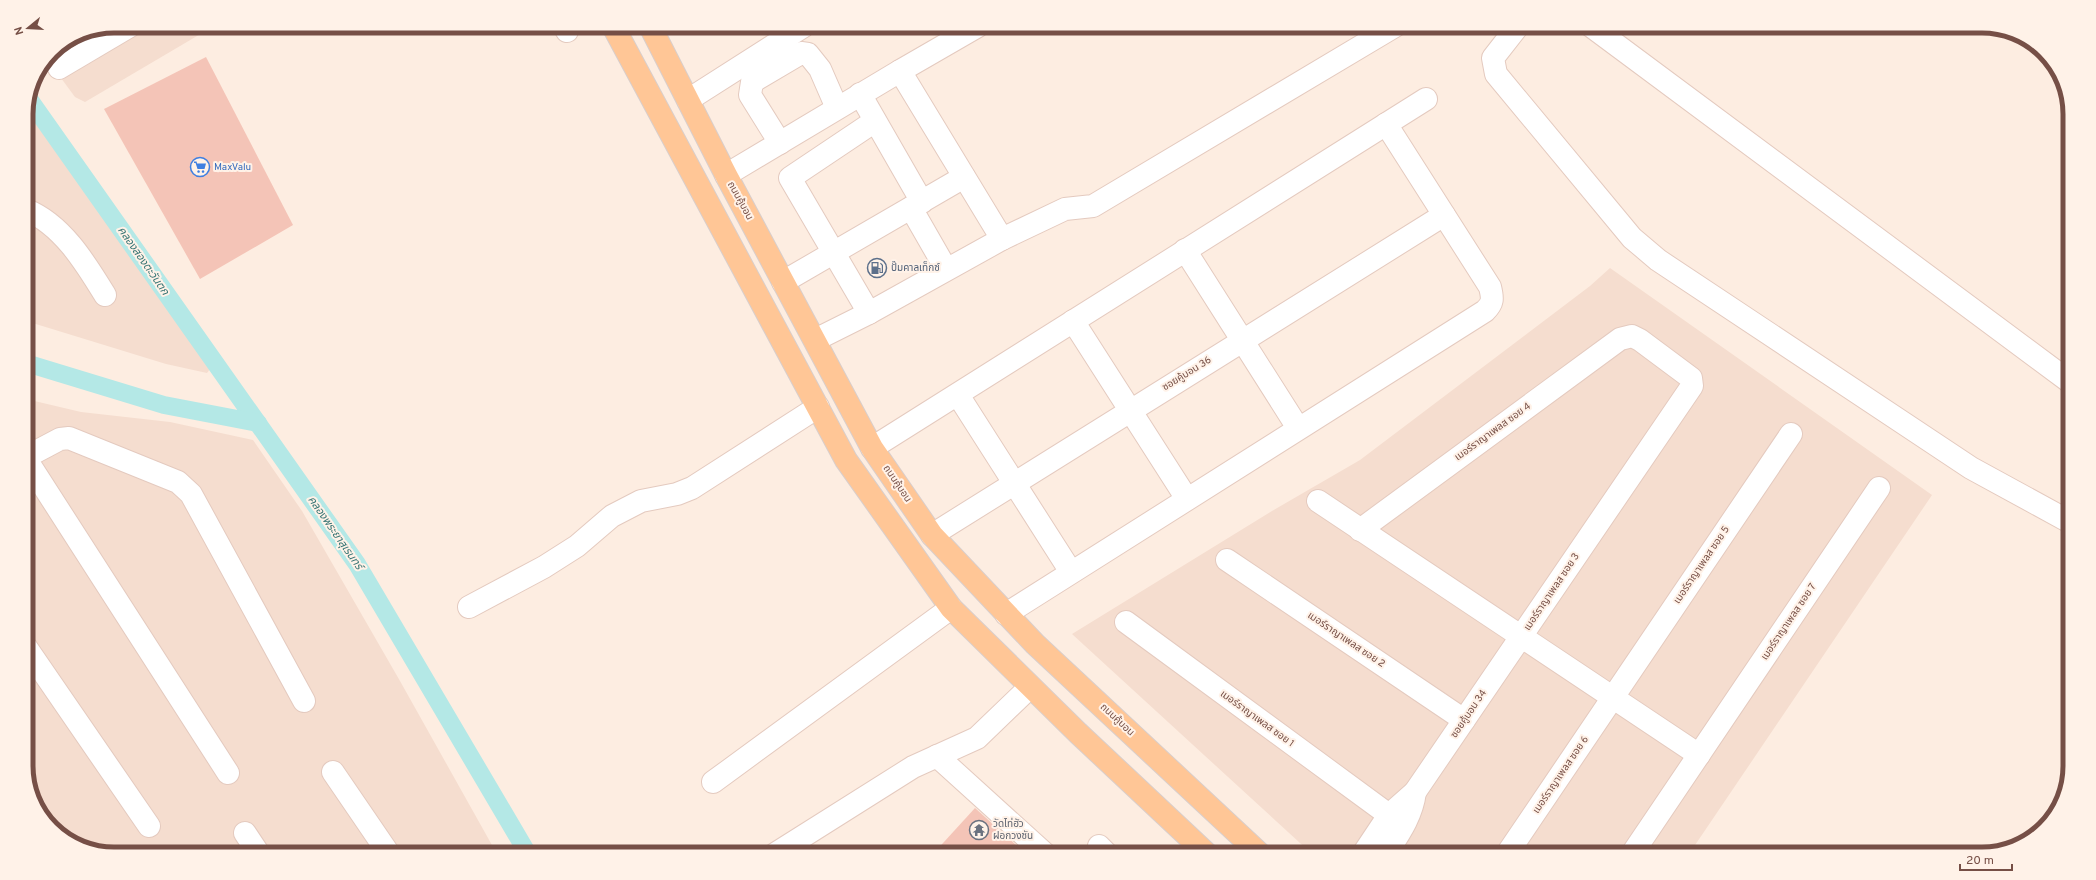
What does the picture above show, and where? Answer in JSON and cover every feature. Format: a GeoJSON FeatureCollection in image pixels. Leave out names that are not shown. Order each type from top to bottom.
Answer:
{"type":"FeatureCollection","features":[{"type":"Feature","properties":{"kind":"main road"},"geometry":{"type":"LineString","coordinates":[[617,33],[846,460],[951,608],[1030,687],[1198,847]]}},
{"type":"Feature","properties":{"kind":"main road","name":"ถนนคู้บอน"},"geometry":{"type":"LineString","coordinates":[[654,33],[726,175],[872,448],[932,535],[1035,644],[1252,847]]}},
{"type":"Feature","properties":{"kind":"main road"},"geometry":{"type":"LineString","coordinates":[[717,221],[744,207]]}},
{"type":"Feature","properties":{"kind":"street"},"geometry":{"type":"LineString","coordinates":[[688,100],[793,33]]}},
{"type":"Feature","properties":{"kind":"street"},"geometry":{"type":"LineString","coordinates":[[726,175],[860,94],[966,33]]}},
{"type":"Feature","properties":{"kind":"street"},"geometry":{"type":"LineString","coordinates":[[815,340],[869,313],[1002,239],[1065,209],[1093,206],[1383,33]]}},
{"type":"Feature","properties":{"kind":"street"},"geometry":{"type":"LineString","coordinates":[[1513,33],[1493,58],[1496,74],[1632,238],[1658,260],[1971,468],[2063,518]]}},
{"type":"Feature","properties":{"kind":"street"},"geometry":{"type":"LineString","coordinates":[[1600,33],[2063,377]]}},
{"type":"Feature","properties":{"kind":"street"},"geometry":{"type":"LineString","coordinates":[[59,68],[103,34]]}},
{"type":"Feature","properties":{"kind":"street"},"geometry":{"type":"LineString","coordinates":[[780,143],[750,95],[752,82],[801,54],[808,54],[820,69],[837,108]]}},
{"type":"Feature","properties":{"kind":"street"},"geometry":{"type":"LineString","coordinates":[[900,71],[1002,239]]}},
{"type":"Feature","properties":{"kind":"street"},"geometry":{"type":"LineString","coordinates":[[860,94],[876,122],[946,269]]}},
{"type":"Feature","properties":{"kind":"street"},"geometry":{"type":"LineString","coordinates":[[872,448],[1426,99]]}},
{"type":"Feature","properties":{"kind":"street"},"geometry":{"type":"LineString","coordinates":[[869,313],[790,178],[876,122]]}},
{"type":"Feature","properties":{"kind":"street"},"geometry":{"type":"LineString","coordinates":[[1006,614],[1485,311],[1491,304],[1493,299],[1490,287],[1386,124]]}},
{"type":"Feature","properties":{"kind":"street"},"geometry":{"type":"LineString","coordinates":[[784,282],[964,177]]}},
{"type":"Feature","properties":{"kind":"street"},"geometry":{"type":"LineString","coordinates":[[33,213],[51,224],[88,267],[105,295]]}},
{"type":"Feature","properties":{"kind":"street","name":"ซอยคู้บอน 36"},"geometry":{"type":"LineString","coordinates":[[932,535],[1444,215]]}},
{"type":"Feature","properties":{"kind":"street"},"geometry":{"type":"LineString","coordinates":[[1185,250],[1241,341],[1298,428]]}},
{"type":"Feature","properties":{"kind":"street"},"geometry":{"type":"LineString","coordinates":[[1073,321],[1187,499]]}},
{"type":"Feature","properties":{"kind":"street","name":"เมอร์ราญาเพลส ซอย 4"},"geometry":{"type":"LineString","coordinates":[[1360,530],[1620,339],[1627,336],[1632,336],[1640,340],[1688,374],[1691,378],[1692,386]]}},
{"type":"Feature","properties":{"kind":"street","name":"เมอร์ราญาเพลส ซอย 3"},"geometry":{"type":"LineString","coordinates":[[1318,501],[1522,636],[1692,386]]}},
{"type":"Feature","properties":{"kind":"street"},"geometry":{"type":"LineString","coordinates":[[958,394],[1071,572]]}},
{"type":"Feature","properties":{"kind":"street"},"geometry":{"type":"LineString","coordinates":[[469,607],[544,567],[577,546],[612,516],[641,501],[677,494],[692,488],[818,407]]}},
{"type":"Feature","properties":{"kind":"street","name":"เมอร์ราญาเพลส ซอย 5"},"geometry":{"type":"LineString","coordinates":[[1614,697],[1791,434]]}},
{"type":"Feature","properties":{"kind":"street"},"geometry":{"type":"LineString","coordinates":[[33,454],[60,439],[69,438],[178,482],[191,494],[304,701]]}},
{"type":"Feature","properties":{"kind":"street"},"geometry":{"type":"LineString","coordinates":[[33,469],[228,773]]}},
{"type":"Feature","properties":{"kind":"street","name":"เมอร์ราญาเพลส ซอย 7"},"geometry":{"type":"LineString","coordinates":[[1637,847],[1879,488]]}},
{"type":"Feature","properties":{"kind":"street","name":"เมอร์ราญาเพลส ซอย 2"},"geometry":{"type":"LineString","coordinates":[[1227,560],[1464,720]]}},
{"type":"Feature","properties":{"kind":"street"},"geometry":{"type":"LineString","coordinates":[[713,782],[951,608]]}},
{"type":"Feature","properties":{"kind":"street","name":"เมอร์ราญาเพลส ซอย 1"},"geometry":{"type":"LineString","coordinates":[[1126,622],[1389,815]]}},
{"type":"Feature","properties":{"kind":"street"},"geometry":{"type":"LineString","coordinates":[[1522,636],[1699,755]]}},
{"type":"Feature","properties":{"kind":"street","name":"ซอยคู้บอน 34"},"geometry":{"type":"LineString","coordinates":[[1368,847],[1389,815],[1415,792],[1522,636]]}},
{"type":"Feature","properties":{"kind":"street"},"geometry":{"type":"LineString","coordinates":[[33,657],[149,826]]}},
{"type":"Feature","properties":{"kind":"street"},"geometry":{"type":"LineString","coordinates":[[786,847],[913,766],[977,738],[1030,687]]}},
{"type":"Feature","properties":{"kind":"street","name":"เมอร์ราญาเพลส ซอย 6"},"geometry":{"type":"LineString","coordinates":[[1512,847],[1614,697]]}},
{"type":"Feature","properties":{"kind":"street"},"geometry":{"type":"LineString","coordinates":[[936,756],[1037,847]]}},
{"type":"Feature","properties":{"kind":"street"},"geometry":{"type":"LineString","coordinates":[[333,772],[383,847]]}},
{"type":"Feature","properties":{"kind":"street","name":"ซอยคู้บอน 34"},"geometry":{"type":"LineString","coordinates":[[1390,847],[1408,819],[1413,807],[1415,792]]}},
{"type":"Feature","properties":{"kind":"street"},"geometry":{"type":"LineString","coordinates":[[245,834],[254,847]]}},
{"type":"Feature","properties":{"kind":"shaded area"},"geometry":{"type":"Polygon","coordinates":[[[114,33],[202,33],[85,102],[75,97],[51,64],[61,53],[83,39],[114,33]]]}},
{"type":"Feature","properties":{"kind":"shaded area"},"geometry":{"type":"Polygon","coordinates":[[[34,106],[215,362],[207,373],[166,364],[33,323],[34,106]]]}},
{"type":"Feature","properties":{"kind":"shaded area"},"geometry":{"type":"Polygon","coordinates":[[[1610,268],[1932,495],[1694,847],[1304,847],[1072,634],[1272,511],[1360,460],[1590,286],[1610,268]]]}},
{"type":"Feature","properties":{"kind":"shaded area"},"geometry":{"type":"Polygon","coordinates":[[[33,401],[81,412],[170,422],[253,440],[302,511],[493,847],[114,847],[88,843],[65,830],[50,815],[39,797],[33,771],[33,401]]]}},
{"type":"Feature","properties":{"kind":"building","name":"MaxValu"},"geometry":{"type":"Polygon","coordinates":[[[206,57],[293,225],[200,279],[104,109],[206,57]]]}},
{"type":"Feature","properties":{"kind":"building","name":"วัดไท่ฮัว ฝอกวงซัน"},"geometry":{"type":"Polygon","coordinates":[[[975,808],[1018,847],[939,847],[975,808]]]}},
{"type":"Feature","properties":{"kind":"waterway","name":"คลองพระยาสุเรนทร์"},"geometry":{"type":"LineString","coordinates":[[34,106],[357,564],[524,847]]}},
{"type":"Feature","properties":{"kind":"waterway","name":"คลองพระยาสุเรนทร์"},"geometry":{"type":"LineString","coordinates":[[33,365],[164,405],[258,423]]}},
{"type":"Feature","properties":{"kind":"place","name":"MaxValu"},"geometry":{"type":"Point","coordinates":[200,167]}},
{"type":"Feature","properties":{"kind":"place","name":"ปั๊มคาลเท็กซ์"},"geometry":{"type":"Point","coordinates":[877,268]}},
{"type":"Feature","properties":{"kind":"place","name":"วัดไท่ฮัว ฝอกวงซัน"},"geometry":{"type":"Point","coordinates":[979,830]}},
{"type":"Feature","properties":{"kind":"water label","name":"คลองสองตะวันตก"},"geometry":{"type":"Point","coordinates":[143,261]}}]}
